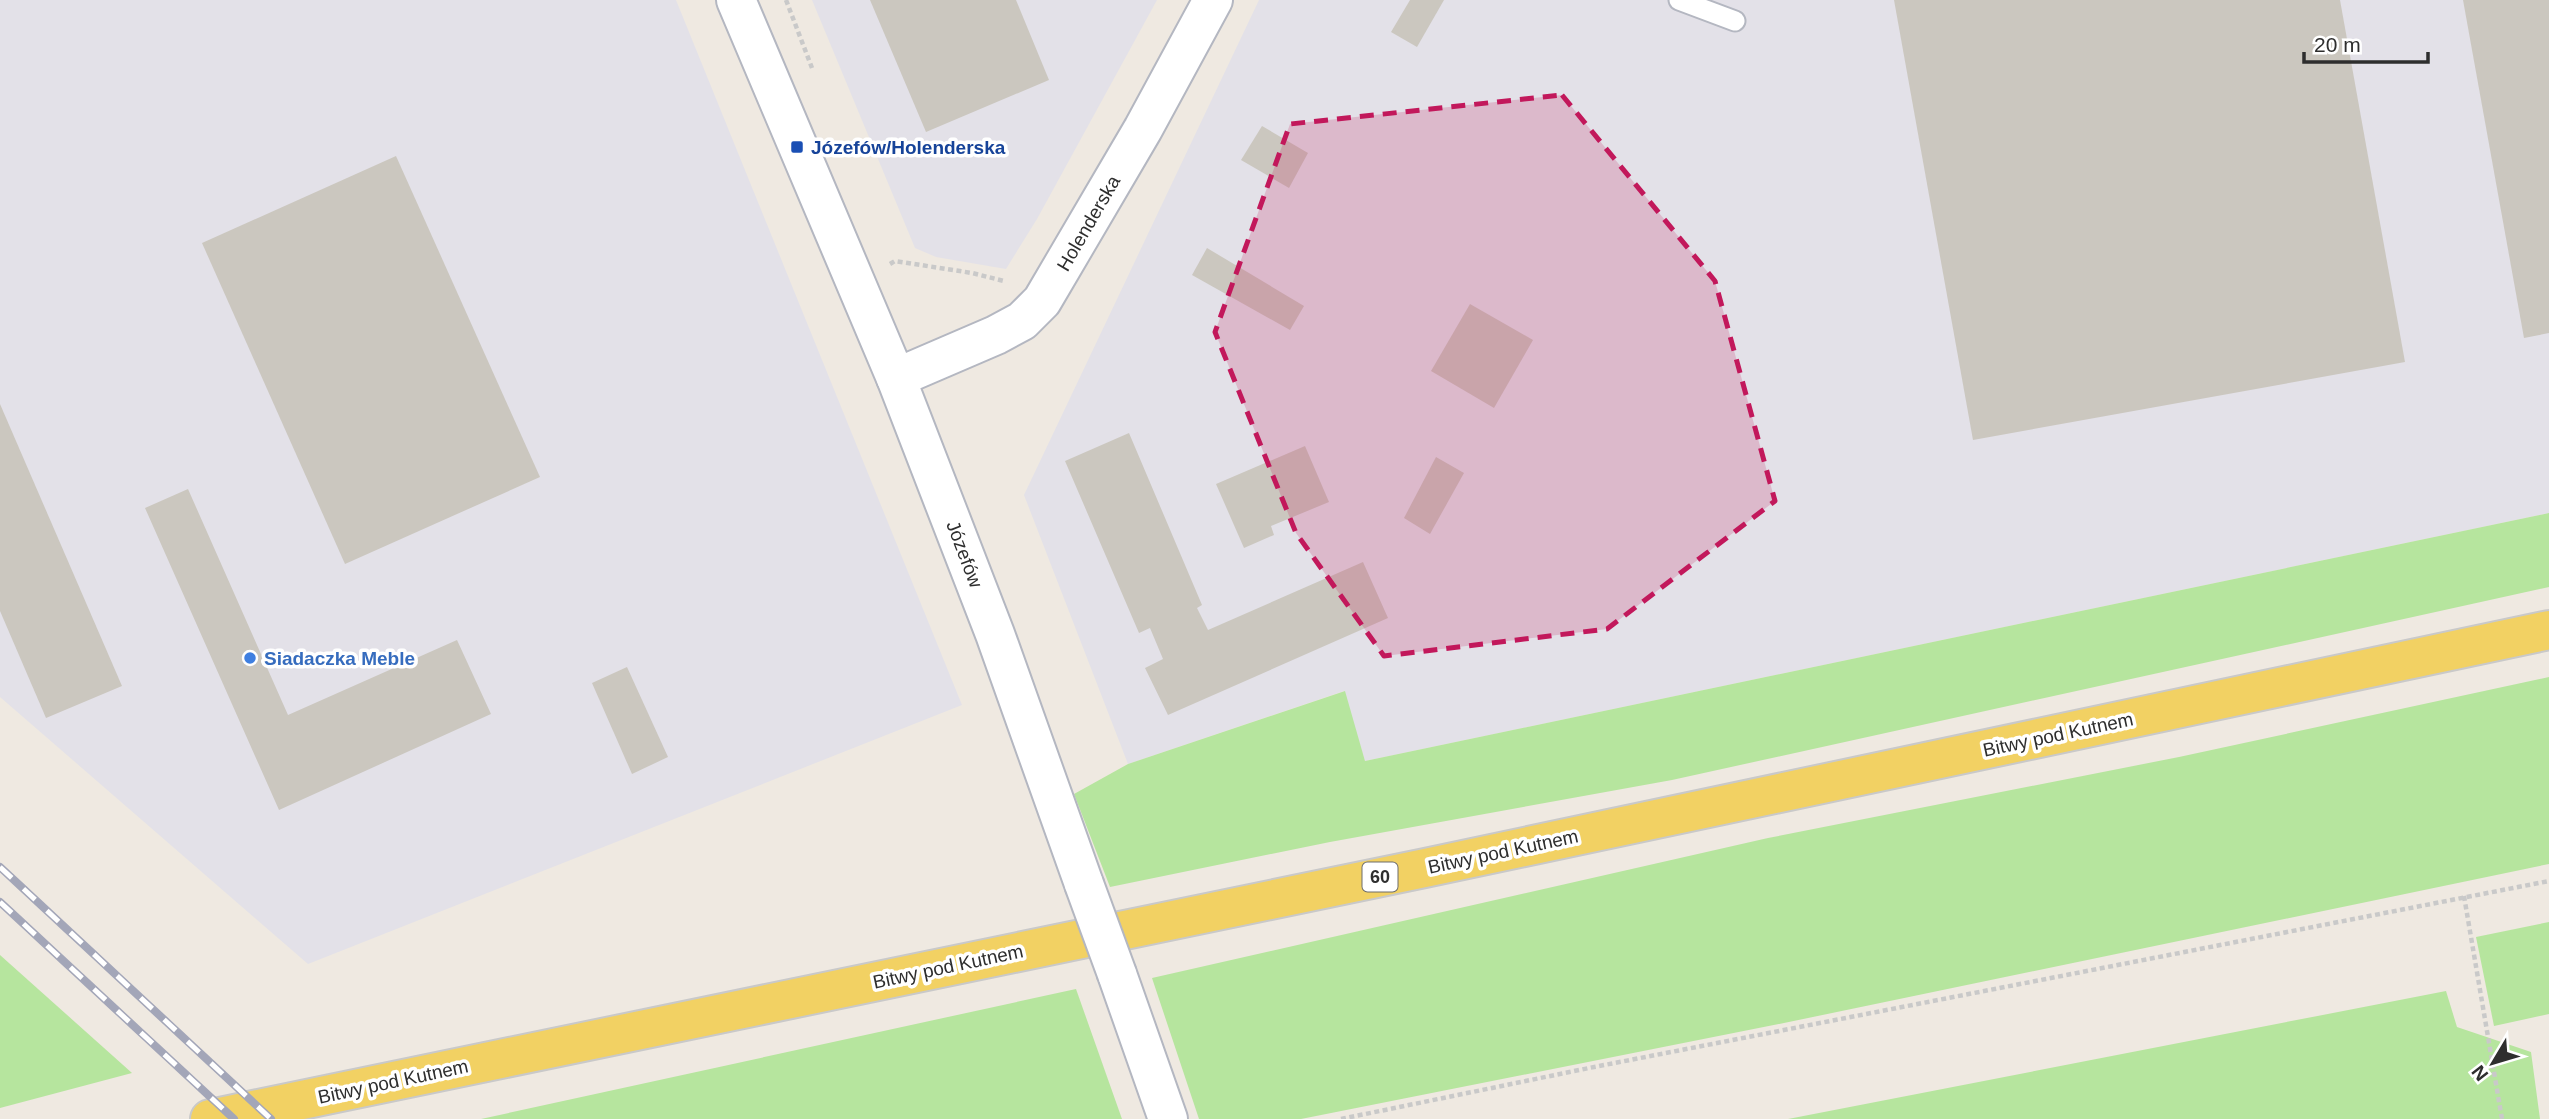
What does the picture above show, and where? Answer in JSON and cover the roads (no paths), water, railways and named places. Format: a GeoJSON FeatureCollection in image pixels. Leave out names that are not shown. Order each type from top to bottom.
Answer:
{"type":"FeatureCollection","features":[{"type":"Feature","properties":{"kind":"main road","name":"Bitwy pod Kutnem"},"geometry":{"type":"LineString","coordinates":[[210,1119],[1425,868],[2549,630]]}},
{"type":"Feature","properties":{"kind":"street","name":"Józefów"},"geometry":{"type":"LineString","coordinates":[[736,0],[896,378],[995,634],[1168,1119]]}},
{"type":"Feature","properties":{"kind":"street","name":"Holenderska"},"geometry":{"type":"LineString","coordinates":[[896,378],[996,335],[1022,321],[1042,301],[1143,129],[1213,0]]}},
{"type":"Feature","properties":{"kind":"lane"},"geometry":{"type":"LineString","coordinates":[[1679,0],[1735,21]]}},
{"type":"Feature","properties":{"kind":"railway"},"geometry":{"type":"LineString","coordinates":[[0,867],[271,1119]]}},
{"type":"Feature","properties":{"kind":"railway"},"geometry":{"type":"LineString","coordinates":[[0,902],[234,1119]]}},
{"type":"Feature","properties":{"kind":"place","name":"Józefów/Holenderska"},"geometry":{"type":"Point","coordinates":[797,147]}},
{"type":"Feature","properties":{"kind":"place","name":"Siadaczka Meble"},"geometry":{"type":"Point","coordinates":[250,658]}}]}
